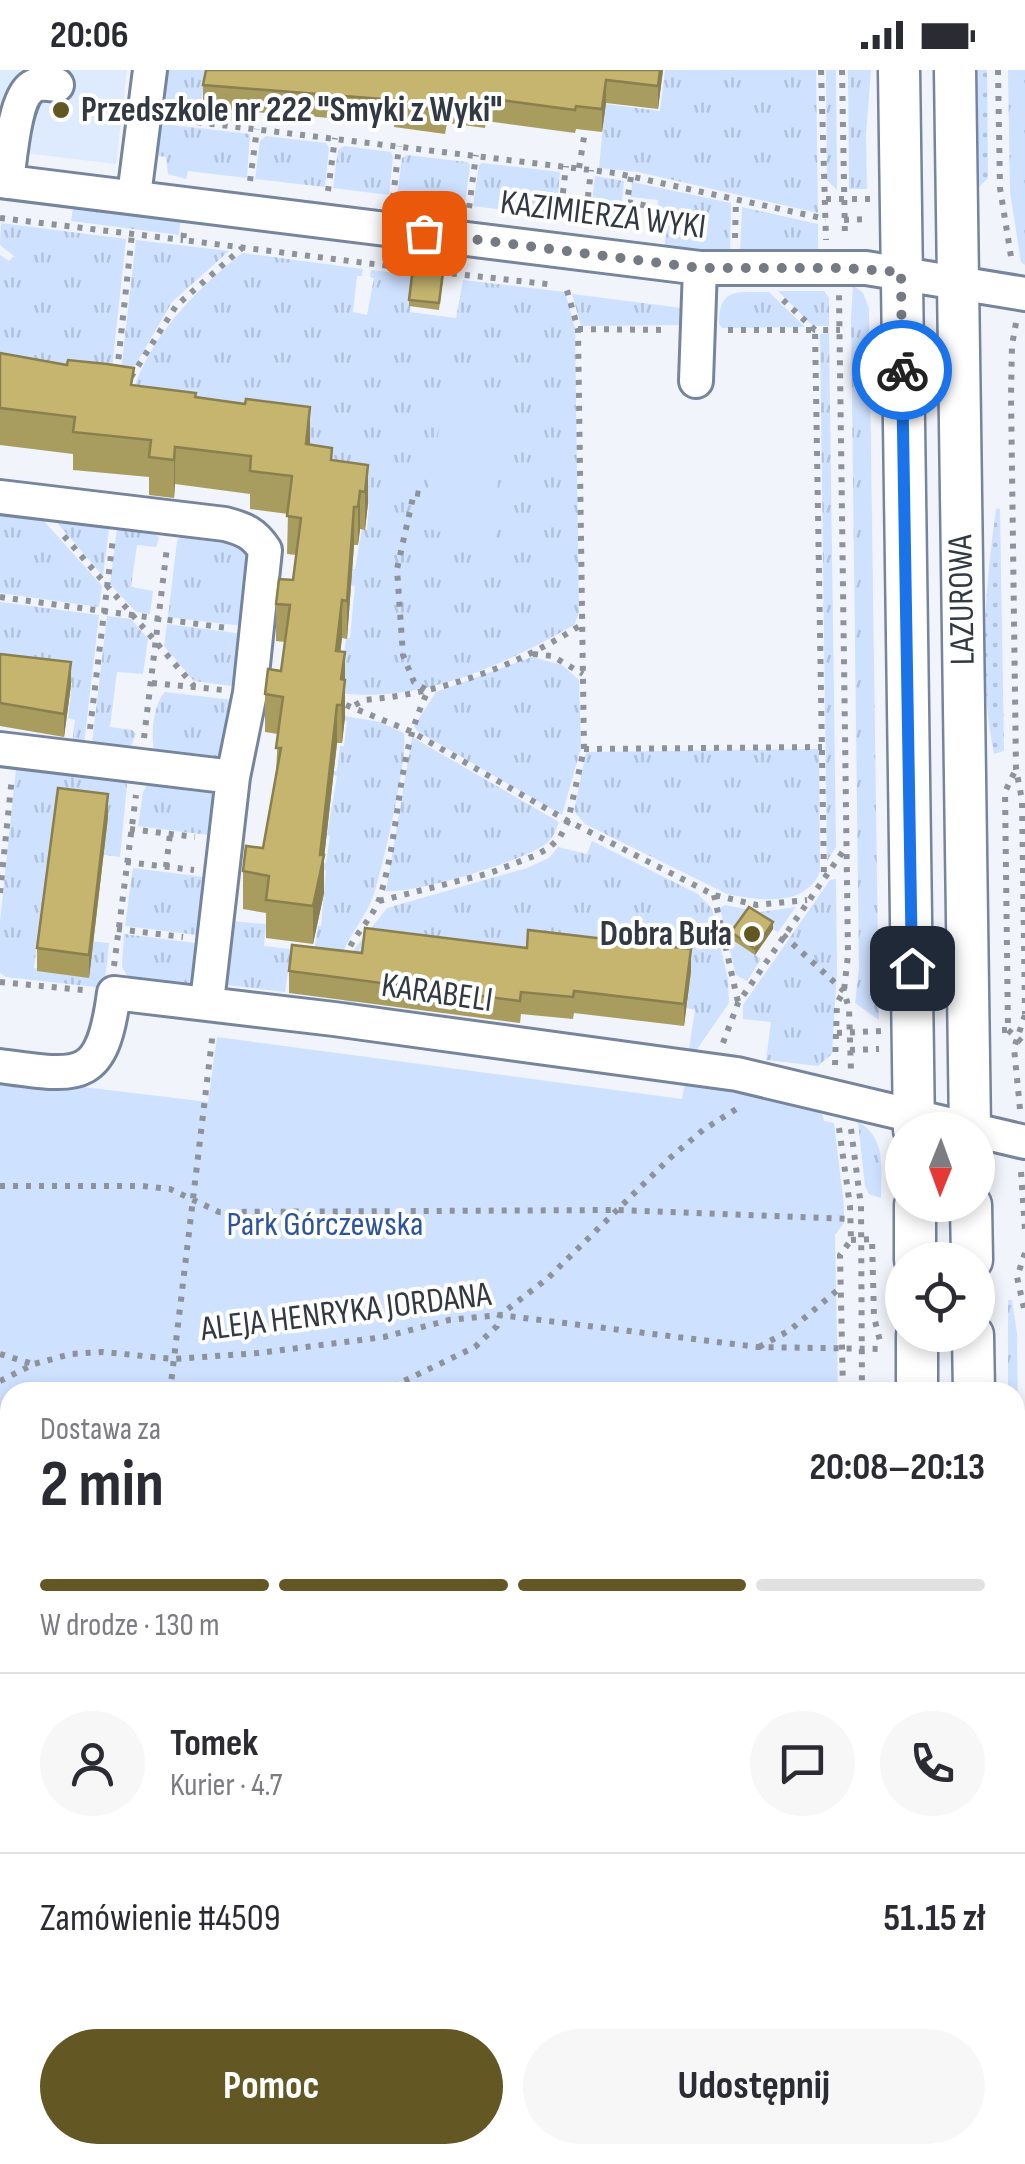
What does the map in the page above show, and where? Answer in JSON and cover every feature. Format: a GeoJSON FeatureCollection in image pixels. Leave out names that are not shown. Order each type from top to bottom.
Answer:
{"type":"FeatureCollection","features":[{"type":"Feature","properties":{"kind":"main road","name":"LAZUROWA"},"geometry":{"type":"LineString","coordinates":[[899,70],[914,1112]]}},
{"type":"Feature","properties":{"kind":"main road","name":"LAZUROWA"},"geometry":{"type":"LineString","coordinates":[[955,70],[972,1112]]}},
{"type":"Feature","properties":{"kind":"main road"},"geometry":{"type":"LineString","coordinates":[[903,1352],[913,1382]]}},
{"type":"Feature","properties":{"kind":"main road"},"geometry":{"type":"LineString","coordinates":[[973,1352],[974,1382]]}},
{"type":"Feature","properties":{"kind":"street"},"geometry":{"type":"LineString","coordinates":[[134,196],[150,70]]}},
{"type":"Feature","properties":{"kind":"street"},"geometry":{"type":"LineString","coordinates":[[4,182],[20,103],[32,87],[57,84]]}},
{"type":"Feature","properties":{"kind":"street","name":"KAZIMIERZA WYKI"},"geometry":{"type":"LineString","coordinates":[[4,182],[700,268],[901,272],[1022,299]]}},
{"type":"Feature","properties":{"kind":"street"},"geometry":{"type":"LineString","coordinates":[[696,381],[700,268]]}},
{"type":"Feature","properties":{"kind":"street"},"geometry":{"type":"LineString","coordinates":[[0,497],[225,524],[246,529],[265,550],[258,632],[234,778],[214,941],[212,1003]]}},
{"type":"Feature","properties":{"kind":"street"},"geometry":{"type":"LineString","coordinates":[[7,750],[234,778]]}},
{"type":"Feature","properties":{"kind":"street"},"geometry":{"type":"LineString","coordinates":[[0,1066],[56,1074],[88,1064],[102,1051],[114,993]]}},
{"type":"Feature","properties":{"kind":"street","name":"KARABELI"},"geometry":{"type":"LineString","coordinates":[[114,993],[334,1018],[718,1072],[782,1084],[885,1114]]}},
{"type":"Feature","properties":{"kind":"street","name":"KARABELI"},"geometry":{"type":"LineString","coordinates":[[995,1142],[1023,1157]]}},
{"type":"Feature","properties":{"kind":"path"},"geometry":{"type":"LineString","coordinates":[[821,70],[826,251]]}},
{"type":"Feature","properties":{"kind":"path"},"geometry":{"type":"LineString","coordinates":[[842,70],[845,250]]}},
{"type":"Feature","properties":{"kind":"path"},"geometry":{"type":"LineString","coordinates":[[998,70],[1000,188],[1012,261]]}},
{"type":"Feature","properties":{"kind":"path"},"geometry":{"type":"LineString","coordinates":[[145,116],[566,166],[826,219]]}},
{"type":"Feature","properties":{"kind":"path"},"geometry":{"type":"LineString","coordinates":[[250,182],[257,128]]}},
{"type":"Feature","properties":{"kind":"path"},"geometry":{"type":"LineString","coordinates":[[579,168],[585,131]]}},
{"type":"Feature","properties":{"kind":"path"},"geometry":{"type":"LineString","coordinates":[[328,191],[335,138]]}},
{"type":"Feature","properties":{"kind":"path"},"geometry":{"type":"LineString","coordinates":[[394,198],[398,146]]}},
{"type":"Feature","properties":{"kind":"path"},"geometry":{"type":"LineString","coordinates":[[469,208],[476,155]]}},
{"type":"Feature","properties":{"kind":"path"},"geometry":{"type":"LineString","coordinates":[[560,219],[566,166]]}},
{"type":"Feature","properties":{"kind":"path"},"geometry":{"type":"LineString","coordinates":[[586,223],[591,170]]}},
{"type":"Feature","properties":{"kind":"path"},"geometry":{"type":"LineString","coordinates":[[826,199],[870,199]]}},
{"type":"Feature","properties":{"kind":"path"},"geometry":{"type":"LineString","coordinates":[[0,218],[183,240]]}},
{"type":"Feature","properties":{"kind":"path"},"geometry":{"type":"LineString","coordinates":[[844,220],[871,219]]}},
{"type":"Feature","properties":{"kind":"path"},"geometry":{"type":"LineString","coordinates":[[132,234],[117,371],[122,384],[176,306],[242,248]]}},
{"type":"Feature","properties":{"kind":"path"},"geometry":{"type":"LineString","coordinates":[[379,901],[490,873],[534,856],[560,837],[568,821],[584,749],[578,329],[566,287]]}},
{"type":"Feature","properties":{"kind":"path"},"geometry":{"type":"LineString","coordinates":[[839,294],[848,954],[844,991],[849,1009],[851,1079]]}},
{"type":"Feature","properties":{"kind":"path"},"geometry":{"type":"LineString","coordinates":[[780,297],[815,330],[824,876]]}},
{"type":"Feature","properties":{"kind":"path"},"geometry":{"type":"LineString","coordinates":[[1020,1108],[1016,1039],[1025,1015],[1022,800],[1016,769],[1012,345],[1022,299]]}},
{"type":"Feature","properties":{"kind":"path"},"geometry":{"type":"LineString","coordinates":[[1006,325],[1012,345]]}},
{"type":"Feature","properties":{"kind":"path"},"geometry":{"type":"LineString","coordinates":[[578,329],[840,330]]}},
{"type":"Feature","properties":{"kind":"path"},"geometry":{"type":"LineString","coordinates":[[427,495],[414,493],[397,569],[403,656],[414,682],[428,690]]}},
{"type":"Feature","properties":{"kind":"path"},"geometry":{"type":"LineString","coordinates":[[34,502],[194,686]]}},
{"type":"Feature","properties":{"kind":"path"},"geometry":{"type":"LineString","coordinates":[[86,759],[116,512]]}},
{"type":"Feature","properties":{"kind":"path"},"geometry":{"type":"LineString","coordinates":[[0,982],[114,993],[117,929],[170,519]]}},
{"type":"Feature","properties":{"kind":"path"},"geometry":{"type":"LineString","coordinates":[[0,598],[258,632]]}},
{"type":"Feature","properties":{"kind":"path"},"geometry":{"type":"LineString","coordinates":[[582,624],[532,654],[428,690],[350,705],[410,731],[568,821],[714,896],[756,905],[807,900]]}},
{"type":"Feature","properties":{"kind":"path"},"geometry":{"type":"LineString","coordinates":[[532,654],[552,656],[583,674]]}},
{"type":"Feature","properties":{"kind":"path"},"geometry":{"type":"LineString","coordinates":[[334,1018],[345,955],[379,901],[410,731],[428,690]]}},
{"type":"Feature","properties":{"kind":"path"},"geometry":{"type":"LineString","coordinates":[[584,749],[822,747]]}},
{"type":"Feature","properties":{"kind":"path"},"geometry":{"type":"LineString","coordinates":[[0,893],[7,750]]}},
{"type":"Feature","properties":{"kind":"path"},"geometry":{"type":"LineString","coordinates":[[1016,769],[1005,792],[1005,1030],[1025,1045]]}},
{"type":"Feature","properties":{"kind":"path"},"geometry":{"type":"LineString","coordinates":[[130,829],[170,834],[224,858]]}},
{"type":"Feature","properties":{"kind":"path"},"geometry":{"type":"LineString","coordinates":[[166,867],[170,834]]}},
{"type":"Feature","properties":{"kind":"path"},"geometry":{"type":"LineString","coordinates":[[718,1072],[727,1027],[738,1003],[846,846]]}},
{"type":"Feature","properties":{"kind":"path"},"geometry":{"type":"LineString","coordinates":[[126,862],[166,867],[224,858]]}},
{"type":"Feature","properties":{"kind":"path"},"geometry":{"type":"LineString","coordinates":[[714,896],[738,1003]]}},
{"type":"Feature","properties":{"kind":"path"},"geometry":{"type":"LineString","coordinates":[[117,929],[214,941]]}},
{"type":"Feature","properties":{"kind":"path"},"geometry":{"type":"LineString","coordinates":[[783,935],[844,991]]}},
{"type":"Feature","properties":{"kind":"path"},"geometry":{"type":"LineString","coordinates":[[832,1076],[837,1057],[837,1003],[844,991]]}},
{"type":"Feature","properties":{"kind":"path"},"geometry":{"type":"LineString","coordinates":[[171,1382],[212,1003]]}},
{"type":"Feature","properties":{"kind":"path"},"geometry":{"type":"LineString","coordinates":[[838,1032],[882,1031]]}},
{"type":"Feature","properties":{"kind":"path"},"geometry":{"type":"LineString","coordinates":[[850,1050],[882,1049]]}},
{"type":"Feature","properties":{"kind":"path"},"geometry":{"type":"LineString","coordinates":[[402,1382],[475,1348],[497,1326],[500,1315],[548,1278],[703,1130],[782,1084]]}},
{"type":"Feature","properties":{"kind":"path"},"geometry":{"type":"LineString","coordinates":[[832,1113],[839,1125],[851,1219],[851,1240],[840,1255],[843,1382]]}},
{"type":"Feature","properties":{"kind":"path"},"geometry":{"type":"LineString","coordinates":[[851,1118],[861,1206],[862,1382]]}},
{"type":"Feature","properties":{"kind":"path"},"geometry":{"type":"LineString","coordinates":[[1023,1157],[1024,1225]]}},
{"type":"Feature","properties":{"kind":"path"},"geometry":{"type":"LineString","coordinates":[[0,1186],[142,1186],[170,1190],[219,1212],[617,1210],[851,1219]]}},
{"type":"Feature","properties":{"kind":"path"},"geometry":{"type":"LineString","coordinates":[[861,1206],[873,1206]]}},
{"type":"Feature","properties":{"kind":"path"},"geometry":{"type":"LineString","coordinates":[[851,1240],[872,1239],[874,1317],[885,1328]]}},
{"type":"Feature","properties":{"kind":"path"},"geometry":{"type":"LineString","coordinates":[[1025,1253],[1017,1277],[1025,1313]]}},
{"type":"Feature","properties":{"kind":"path"},"geometry":{"type":"LineString","coordinates":[[758,1347],[790,1330],[840,1288]]}},
{"type":"Feature","properties":{"kind":"path","name":"ALEJA HENRYKA JORDANA"},"geometry":{"type":"LineString","coordinates":[[0,1381],[34,1364],[71,1354],[102,1352],[174,1359],[384,1337],[449,1320],[500,1315],[758,1347],[862,1348],[885,1344]]}},
{"type":"Feature","properties":{"kind":"path"},"geometry":{"type":"LineString","coordinates":[[0,1354],[34,1364]]}},
{"type":"Feature","properties":{"kind":"shaded area","name":"Przedszkole nr 222 \"Smyki z Wyki\""},"geometry":{"type":"Polygon","coordinates":[[[0,70],[127,70],[116,164],[0,150],[0,70]]]}},
{"type":"Feature","properties":{"kind":"green space"},"geometry":{"type":"Polygon","coordinates":[[[161,70],[210,70],[201,108],[249,114],[247,123],[156,110],[161,70]]]}},
{"type":"Feature","properties":{"kind":"green space"},"geometry":{"type":"Polygon","coordinates":[[[665,70],[816,70],[818,213],[638,172],[599,168],[605,104],[660,111],[665,70]]]}},
{"type":"Feature","properties":{"kind":"green space"},"geometry":{"type":"Polygon","coordinates":[[[826,70],[836,70],[837,190],[827,180],[826,70]]]}},
{"type":"Feature","properties":{"kind":"green space"},"geometry":{"type":"Polygon","coordinates":[[[848,70],[871,70],[867,189],[849,189],[848,70]]]}},
{"type":"Feature","properties":{"kind":"green space"},"geometry":{"type":"Polygon","coordinates":[[[976,70],[987,70],[988,178],[979,187],[976,70]]]}},
{"type":"Feature","properties":{"kind":"green space"},"geometry":{"type":"Polygon","coordinates":[[[1008,70],[1025,70],[1025,265],[1021,262],[1010,192],[1008,70]]]}},
{"type":"Feature","properties":{"kind":"green space"},"geometry":{"type":"Polygon","coordinates":[[[155,123],[250,134],[247,178],[188,171],[186,179],[168,174],[166,157],[152,155],[155,123]]]}},
{"type":"Feature","properties":{"kind":"green space"},"geometry":{"type":"Polygon","coordinates":[[[266,136],[326,143],[329,148],[325,187],[255,179],[260,141],[266,136]]]}},
{"type":"Feature","properties":{"kind":"green space"},"geometry":{"type":"Polygon","coordinates":[[[344,146],[391,152],[389,195],[333,188],[338,150],[344,146]]]}},
{"type":"Feature","properties":{"kind":"green space"},"geometry":{"type":"Polygon","coordinates":[[[407,155],[467,162],[470,165],[465,204],[397,196],[402,158],[407,155]]]}},
{"type":"Feature","properties":{"kind":"green space"},"geometry":{"type":"Polygon","coordinates":[[[482,163],[560,172],[556,216],[473,206],[482,163]]]}},
{"type":"Feature","properties":{"kind":"green space"},"geometry":{"type":"Polygon","coordinates":[[[595,176],[624,181],[620,224],[590,220],[595,176]]]}},
{"type":"Feature","properties":{"kind":"green space"},"geometry":{"type":"Polygon","coordinates":[[[632,182],[731,203],[730,254],[664,248],[670,212],[657,210],[658,200],[631,197],[632,182]]]}},
{"type":"Feature","properties":{"kind":"green space"},"geometry":{"type":"Polygon","coordinates":[[[74,202],[181,214],[179,235],[71,221],[74,202]]]}},
{"type":"Feature","properties":{"kind":"green space"},"geometry":{"type":"Polygon","coordinates":[[[742,207],[818,224],[818,251],[740,253],[742,207]]]}},
{"type":"Feature","properties":{"kind":"green space"},"geometry":{"type":"Polygon","coordinates":[[[1,223],[126,239],[108,405],[0,385],[0,255],[9,261],[14,256],[0,245],[1,223]]]}},
{"type":"Feature","properties":{"kind":"green space"},"geometry":{"type":"Polygon","coordinates":[[[136,240],[229,251],[172,302],[129,376],[121,370],[136,240]]]}},
{"type":"Feature","properties":{"kind":"green space"},"geometry":{"type":"Polygon","coordinates":[[[242,253],[363,269],[362,276],[357,276],[353,312],[367,315],[374,278],[370,277],[371,270],[413,275],[410,312],[456,318],[463,280],[565,292],[575,328],[579,613],[574,625],[520,654],[462,678],[401,692],[340,693],[355,586],[348,585],[350,569],[355,569],[362,529],[367,529],[369,504],[339,500],[132,393],[151,352],[176,315],[242,253]]]}},
{"type":"Feature","properties":{"kind":"green space"},"geometry":{"type":"Polygon","coordinates":[[[853,285],[863,293],[869,308],[879,1020],[855,1003],[859,969],[853,285]]]}},
{"type":"Feature","properties":{"kind":"green space"},"geometry":{"type":"Polygon","coordinates":[[[778,291],[824,291],[829,298],[829,326],[813,326],[778,291]]]}},
{"type":"Feature","properties":{"kind":"green space"},"geometry":{"type":"Polygon","coordinates":[[[769,292],[805,327],[722,328],[719,324],[722,303],[727,297],[769,292]]]}},
{"type":"Feature","properties":{"kind":"green space"},"geometry":{"type":"Polygon","coordinates":[[[572,294],[682,308],[683,325],[581,326],[572,294]]]}},
{"type":"Feature","properties":{"kind":"green space"},"geometry":{"type":"Polygon","coordinates":[[[829,333],[836,847],[827,861],[820,334],[829,333]]]}},
{"type":"Feature","properties":{"kind":"green space"},"geometry":{"type":"Polygon","coordinates":[[[447,387],[503,395],[494,545],[421,527],[447,387]]]}},
{"type":"Feature","properties":{"kind":"green space"},"geometry":{"type":"Polygon","coordinates":[[[0,507],[36,512],[102,586],[99,607],[0,593],[0,507]]]}},
{"type":"Feature","properties":{"kind":"green space"},"geometry":{"type":"Polygon","coordinates":[[[996,509],[1000,509],[1004,751],[994,754],[986,693],[985,632],[996,509]]]}},
{"type":"Feature","properties":{"kind":"green space"},"geometry":{"type":"Polygon","coordinates":[[[48,512],[110,520],[103,576],[48,512]]]}},
{"type":"Feature","properties":{"kind":"green space"},"geometry":{"type":"Polygon","coordinates":[[[118,520],[152,528],[159,538],[156,547],[137,545],[131,587],[153,591],[150,614],[136,612],[110,584],[118,520]]]}},
{"type":"Feature","properties":{"kind":"green space"},"geometry":{"type":"Polygon","coordinates":[[[183,533],[227,534],[249,550],[243,626],[168,617],[177,541],[183,533]]]}},
{"type":"Feature","properties":{"kind":"green space"},"geometry":{"type":"Polygon","coordinates":[[[0,602],[99,615],[83,753],[71,752],[75,720],[68,718],[72,683],[0,674],[0,602]]]}},
{"type":"Feature","properties":{"kind":"green space"},"geometry":{"type":"Polygon","coordinates":[[[107,616],[131,619],[148,639],[143,674],[117,672],[110,727],[136,734],[130,748],[91,753],[107,616]]]}},
{"type":"Feature","properties":{"kind":"green space"},"geometry":{"type":"Polygon","coordinates":[[[167,624],[243,634],[237,683],[232,686],[194,681],[164,646],[167,624]]]}},
{"type":"Feature","properties":{"kind":"green space"},"geometry":{"type":"Polygon","coordinates":[[[532,657],[562,665],[579,680],[581,748],[562,815],[414,726],[436,692],[532,657]]]}},
{"type":"Feature","properties":{"kind":"green space"},"geometry":{"type":"Polygon","coordinates":[[[165,692],[233,700],[222,760],[155,755],[154,722],[165,692]]]}},
{"type":"Feature","properties":{"kind":"green space"},"geometry":{"type":"Polygon","coordinates":[[[344,716],[380,722],[404,733],[394,813],[370,904],[344,949],[338,970],[289,965],[285,992],[226,985],[222,967],[229,921],[266,924],[264,946],[314,952],[321,926],[326,870],[319,869],[320,863],[326,863],[337,776],[330,774],[337,771],[340,746],[344,746],[344,716]]]}},
{"type":"Feature","properties":{"kind":"green space"},"geometry":{"type":"Polygon","coordinates":[[[412,737],[559,822],[551,838],[535,850],[494,867],[443,882],[386,891],[412,737]]]}},
{"type":"Feature","properties":{"kind":"green space"},"geometry":{"type":"Polygon","coordinates":[[[819,749],[820,871],[814,883],[793,896],[767,899],[727,894],[585,824],[574,811],[586,752],[819,749]]]}},
{"type":"Feature","properties":{"kind":"green space"},"geometry":{"type":"Polygon","coordinates":[[[17,759],[120,776],[127,785],[120,857],[98,854],[55,808],[34,968],[87,976],[87,941],[109,943],[104,988],[6,977],[0,973],[0,922],[17,759]]]}},
{"type":"Feature","properties":{"kind":"green space"},"geometry":{"type":"Polygon","coordinates":[[[150,781],[217,791],[216,836],[138,826],[143,792],[150,781]]]}},
{"type":"Feature","properties":{"kind":"green space"},"geometry":{"type":"Polygon","coordinates":[[[592,841],[698,894],[712,909],[728,980],[729,1003],[695,1052],[688,1055],[695,1010],[687,1008],[690,974],[363,950],[356,1003],[344,1001],[352,952],[387,908],[527,868],[549,858],[558,847],[587,854],[592,841]]]}},
{"type":"Feature","properties":{"kind":"green space"},"geometry":{"type":"Polygon","coordinates":[[[133,868],[212,878],[205,936],[125,926],[133,868]]]}},
{"type":"Feature","properties":{"kind":"green space"},"geometry":{"type":"Polygon","coordinates":[[[836,879],[837,971],[832,1054],[818,1066],[766,1060],[771,1022],[743,1019],[743,1005],[830,880],[836,879]]]}},
{"type":"Feature","properties":{"kind":"green space"},"geometry":{"type":"Polygon","coordinates":[[[725,905],[760,912],[796,907],[778,932],[749,914],[731,939],[761,959],[747,981],[736,975],[720,908],[725,905]]]}},
{"type":"Feature","properties":{"kind":"green space"},"geometry":{"type":"Polygon","coordinates":[[[124,934],[203,944],[197,974],[185,989],[131,982],[122,967],[124,934]]]}},
{"type":"Feature","properties":{"kind":"green space","name":"Park Górczewska"},"geometry":{"type":"Polygon","coordinates":[[[217,1037],[682,1099],[686,1077],[822,1114],[824,1121],[834,1123],[844,1206],[844,1223],[835,1235],[838,1382],[0,1382],[0,1077],[208,1102],[217,1037]]]}},
{"type":"Feature","properties":{"kind":"green space"},"geometry":{"type":"Polygon","coordinates":[[[858,1122],[878,1145],[881,1198],[869,1194],[865,1186],[858,1122]]]}},
{"type":"Feature","properties":{"kind":"green space"},"geometry":{"type":"Polygon","coordinates":[[[1008,1300],[1012,1300],[1018,1382],[1008,1382],[1008,1300]]]}},
{"type":"Feature","properties":{"kind":"building"},"geometry":{"type":"Polygon","coordinates":[[[206,70],[660,70],[658,86],[606,80],[602,109],[576,106],[575,110],[486,98],[485,105],[447,100],[445,111],[394,104],[394,100],[203,85],[206,70]]]}},
{"type":"Feature","properties":{"kind":"building"},"geometry":{"type":"Polygon","coordinates":[[[431,264],[443,272],[439,303],[409,300],[413,268],[431,264]]]}},
{"type":"Feature","properties":{"kind":"building"},"geometry":{"type":"Polygon","coordinates":[[[0,353],[67,365],[68,360],[134,368],[131,385],[196,393],[195,397],[310,407],[306,444],[332,448],[331,460],[368,465],[365,492],[360,491],[358,507],[354,507],[347,601],[342,600],[336,651],[345,652],[341,679],[345,680],[342,705],[337,705],[320,855],[324,855],[313,906],[266,900],[269,876],[243,871],[246,846],[263,848],[281,748],[276,748],[283,697],[265,694],[268,669],[281,671],[290,605],[276,604],[279,579],[293,580],[301,518],[287,516],[292,476],[250,471],[251,456],[175,447],[174,460],[149,457],[151,440],[73,432],[75,417],[0,408],[0,353]]]}},
{"type":"Feature","properties":{"kind":"building"},"geometry":{"type":"Polygon","coordinates":[[[0,654],[71,662],[64,714],[0,703],[0,654]]]}},
{"type":"Feature","properties":{"kind":"building"},"geometry":{"type":"Polygon","coordinates":[[[58,788],[108,794],[89,955],[37,948],[58,788]]]}},
{"type":"Feature","properties":{"kind":"building","name":"Dobra Buła"},"geometry":{"type":"Polygon","coordinates":[[[749,907],[773,922],[755,949],[731,932],[749,907]]]}},
{"type":"Feature","properties":{"kind":"building"},"geometry":{"type":"Polygon","coordinates":[[[365,928],[527,948],[528,930],[691,949],[684,1004],[574,991],[573,997],[521,992],[520,1001],[289,971],[292,945],[362,953],[365,928]]]}},
{"type":"Feature","properties":{"kind":"way so far"},"geometry":{"type":"LineString","coordinates":[[424,233],[700,268],[866,268],[901,272],[902,370]]}},
{"type":"Feature","properties":{"kind":"place","name":"Przedszkole nr 222 \"Smyki z Wyki\""},"geometry":{"type":"Point","coordinates":[61,110]}},
{"type":"Feature","properties":{"kind":"place","name":"Dobra Buła"},"geometry":{"type":"Point","coordinates":[752,934]}},
{"type":"Feature","properties":{"kind":"route"},"geometry":{"type":"LineString","coordinates":[[902,370],[912,968]]}}]}
